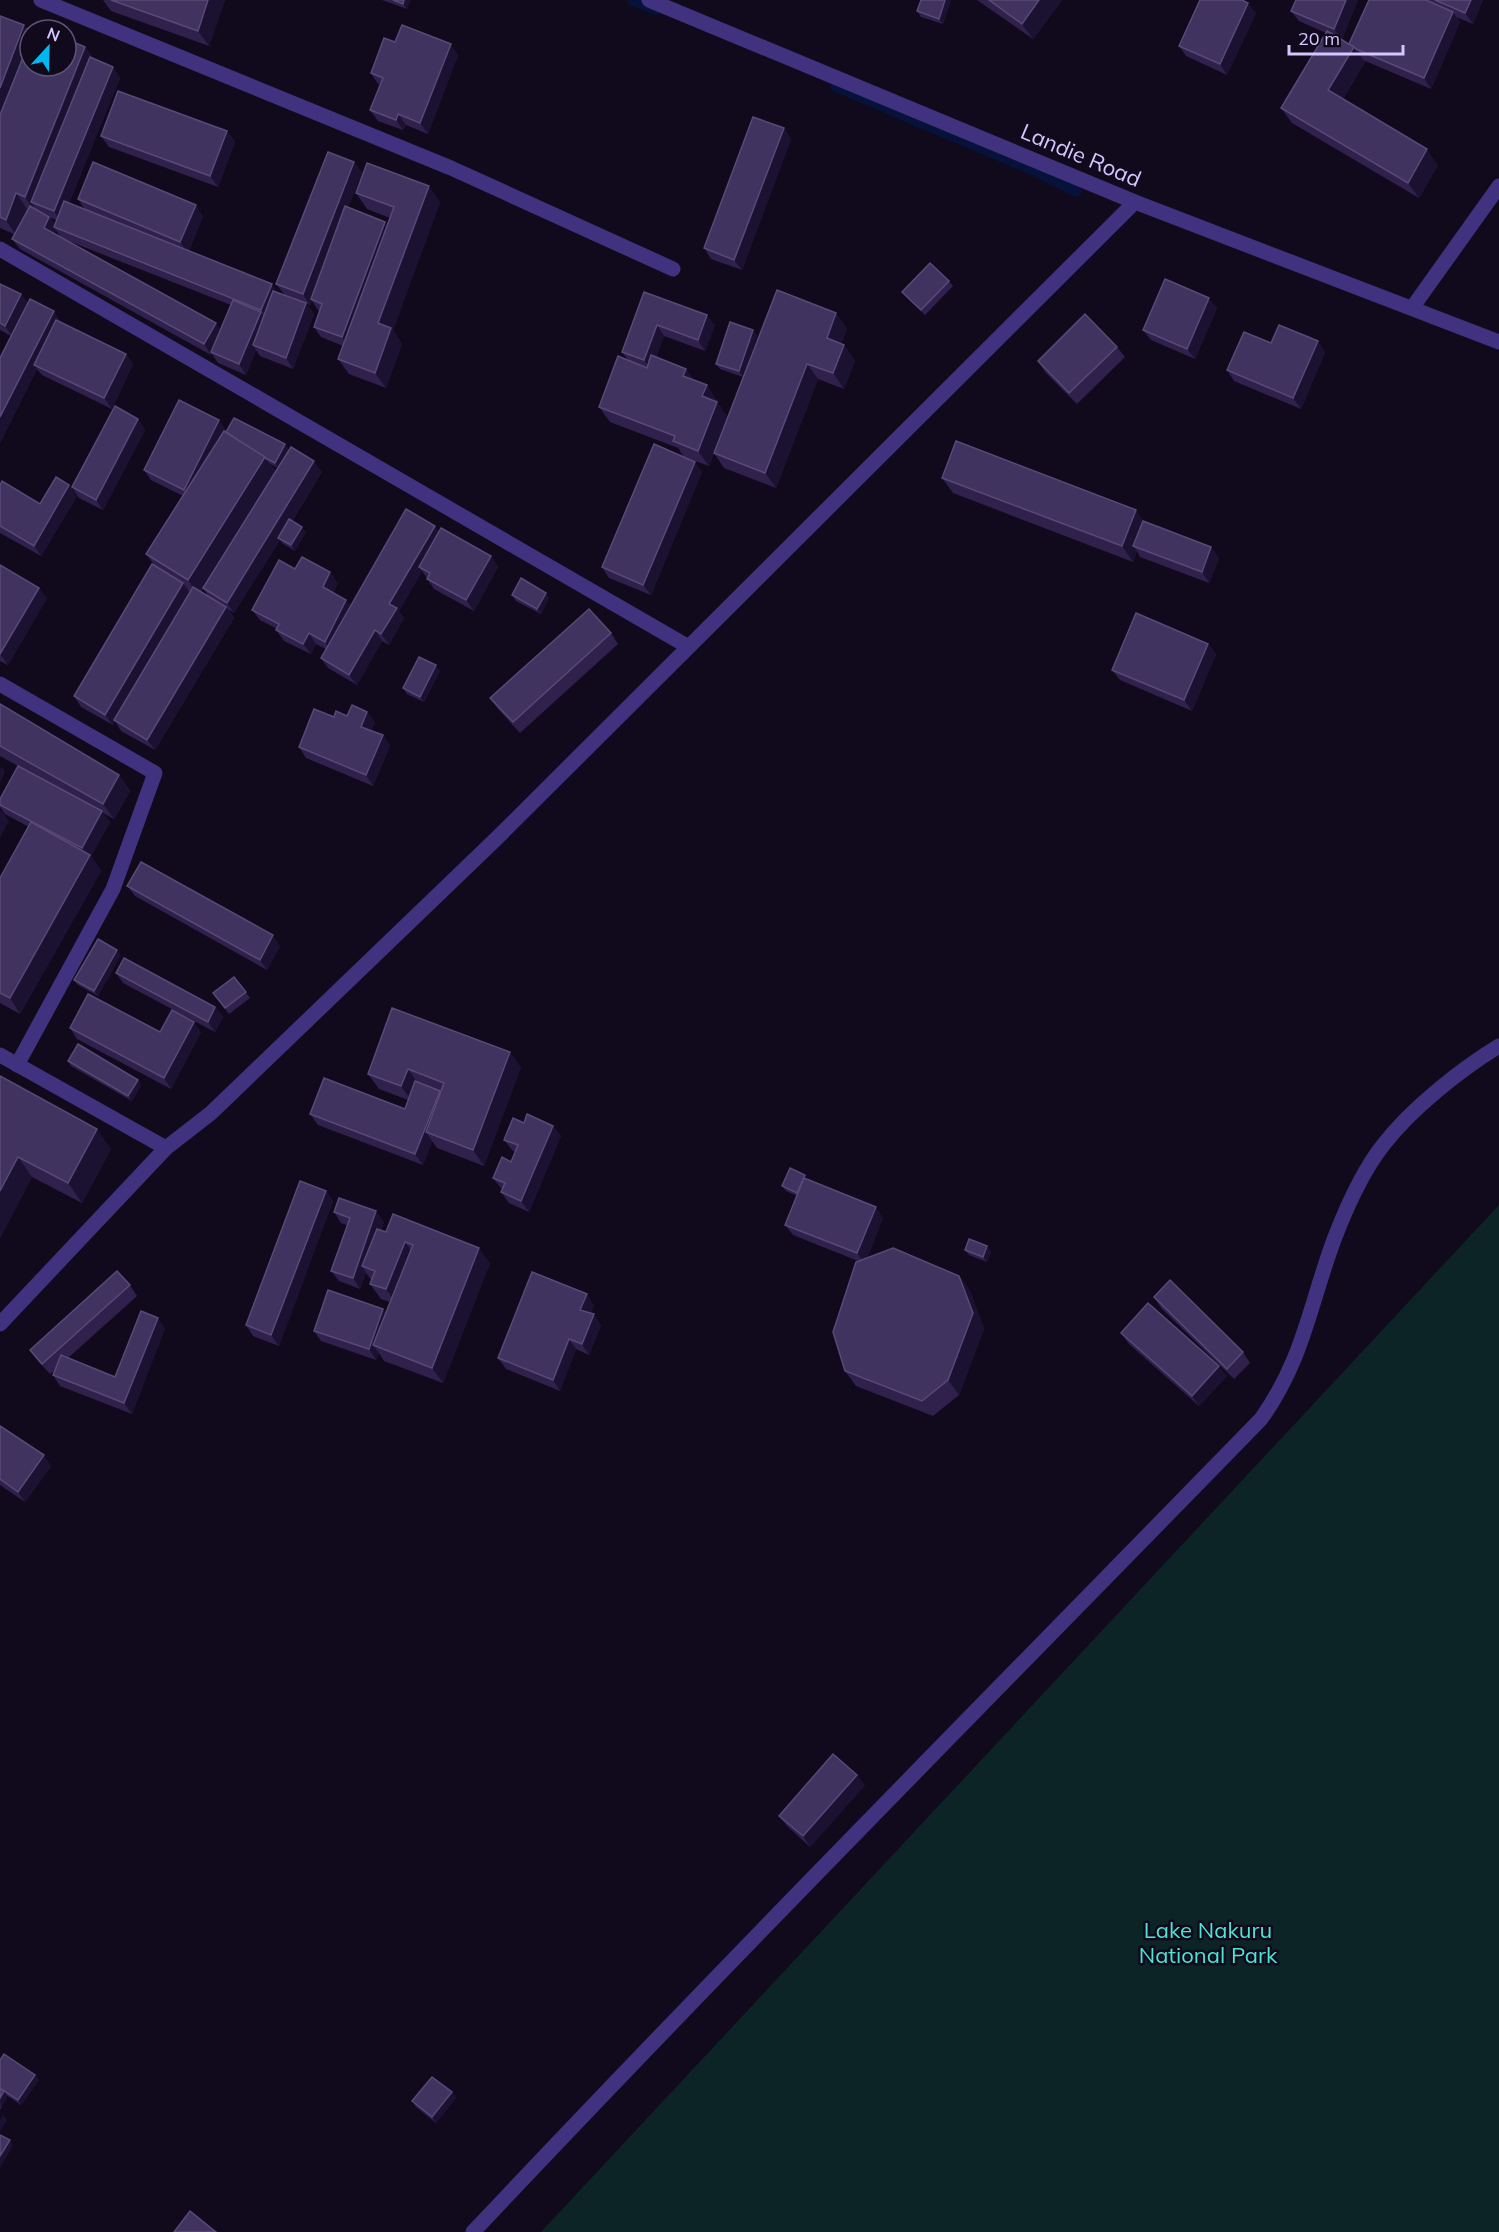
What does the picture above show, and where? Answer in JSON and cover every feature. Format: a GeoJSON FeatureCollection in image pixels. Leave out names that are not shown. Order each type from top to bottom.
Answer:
{"type":"FeatureCollection","features":[{"type":"Feature","properties":{"kind":"street"},"geometry":{"type":"LineString","coordinates":[[41,0],[451,168],[673,269]]}},
{"type":"Feature","properties":{"kind":"street","name":"Landie Road"},"geometry":{"type":"LineString","coordinates":[[650,0],[1135,202],[1499,342]]}},
{"type":"Feature","properties":{"kind":"street"},"geometry":{"type":"LineString","coordinates":[[1412,308],[1499,186]]}},
{"type":"Feature","properties":{"kind":"street"},"geometry":{"type":"LineString","coordinates":[[0,1324],[166,1148],[211,1113],[497,838],[687,646],[1135,202]]}},
{"type":"Feature","properties":{"kind":"street"},"geometry":{"type":"LineString","coordinates":[[0,249],[687,646]]}},
{"type":"Feature","properties":{"kind":"street"},"geometry":{"type":"LineString","coordinates":[[0,684],[155,773],[112,889],[17,1065]]}},
{"type":"Feature","properties":{"kind":"street"},"geometry":{"type":"LineString","coordinates":[[473,2232],[890,1797],[1261,1419],[1281,1391],[1298,1354],[1335,1238],[1358,1187],[1384,1144],[1456,1076],[1499,1046]]}},
{"type":"Feature","properties":{"kind":"street"},"geometry":{"type":"LineString","coordinates":[[0,1055],[166,1148]]}},
{"type":"Feature","properties":{"kind":"green space","name":"Lake Nakuru National Park"},"geometry":{"type":"Polygon","coordinates":[[[1499,1205],[1499,2232],[541,2232],[1499,1205]]]}},
{"type":"Feature","properties":{"kind":"building"},"geometry":{"type":"Polygon","coordinates":[[[111,0],[208,0],[198,31],[111,0]]]}},
{"type":"Feature","properties":{"kind":"building"},"geometry":{"type":"Polygon","coordinates":[[[921,0],[945,0],[939,19],[917,11],[921,0]]]}},
{"type":"Feature","properties":{"kind":"building"},"geometry":{"type":"Polygon","coordinates":[[[989,0],[1039,0],[1022,24],[989,0]]]}},
{"type":"Feature","properties":{"kind":"building"},"geometry":{"type":"Polygon","coordinates":[[[1200,0],[1242,0],[1248,3],[1220,64],[1179,46],[1200,0]]]}},
{"type":"Feature","properties":{"kind":"building"},"geometry":{"type":"Polygon","coordinates":[[[1296,0],[1346,0],[1334,29],[1291,11],[1296,0]]]}},
{"type":"Feature","properties":{"kind":"building"},"geometry":{"type":"Polygon","coordinates":[[[1369,0],[1426,0],[1453,12],[1424,78],[1349,44],[1369,0]]]}},
{"type":"Feature","properties":{"kind":"building"},"geometry":{"type":"Polygon","coordinates":[[[1435,0],[1471,0],[1465,13],[1435,0]]]}},
{"type":"Feature","properties":{"kind":"building"},"geometry":{"type":"Polygon","coordinates":[[[0,16],[18,23],[18,41],[0,88],[0,16]]]}},
{"type":"Feature","properties":{"kind":"building"},"geometry":{"type":"Polygon","coordinates":[[[402,25],[451,44],[420,123],[398,114],[396,120],[370,110],[383,78],[371,73],[384,38],[395,42],[402,25]]]}},
{"type":"Feature","properties":{"kind":"building"},"geometry":{"type":"Polygon","coordinates":[[[1327,31],[1354,47],[1328,90],[1427,149],[1408,183],[1281,108],[1327,31]]]}},
{"type":"Feature","properties":{"kind":"building"},"geometry":{"type":"Polygon","coordinates":[[[78,44],[85,47],[78,64],[78,44]]]}},
{"type":"Feature","properties":{"kind":"building"},"geometry":{"type":"Polygon","coordinates":[[[90,57],[113,67],[54,211],[31,202],[90,57]]]}},
{"type":"Feature","properties":{"kind":"building"},"geometry":{"type":"Polygon","coordinates":[[[18,70],[18,78],[73,78],[25,197],[16,193],[6,220],[0,217],[0,115],[18,70]]]}},
{"type":"Feature","properties":{"kind":"building"},"geometry":{"type":"Polygon","coordinates":[[[118,91],[227,131],[210,176],[101,136],[118,91]]]}},
{"type":"Feature","properties":{"kind":"building"},"geometry":{"type":"Polygon","coordinates":[[[753,117],[784,128],[734,260],[704,248],[753,117]]]}},
{"type":"Feature","properties":{"kind":"building"},"geometry":{"type":"Polygon","coordinates":[[[328,152],[354,162],[303,294],[276,284],[328,152]]]}},
{"type":"Feature","properties":{"kind":"building"},"geometry":{"type":"Polygon","coordinates":[[[93,162],[196,205],[180,242],[78,199],[93,162]]]}},
{"type":"Feature","properties":{"kind":"building"},"geometry":{"type":"Polygon","coordinates":[[[367,163],[429,186],[378,323],[391,328],[375,373],[338,359],[394,207],[356,193],[367,163]]]}},
{"type":"Feature","properties":{"kind":"building"},"geometry":{"type":"Polygon","coordinates":[[[64,201],[272,284],[261,310],[54,227],[64,201]]]}},
{"type":"Feature","properties":{"kind":"building"},"geometry":{"type":"Polygon","coordinates":[[[30,206],[49,217],[44,228],[216,323],[204,344],[12,239],[30,206]]]}},
{"type":"Feature","properties":{"kind":"building"},"geometry":{"type":"Polygon","coordinates":[[[345,206],[385,222],[342,337],[314,327],[322,304],[311,299],[345,206]]]}},
{"type":"Feature","properties":{"kind":"building"},"geometry":{"type":"Polygon","coordinates":[[[930,263],[949,281],[921,310],[902,292],[930,263]]]}},
{"type":"Feature","properties":{"kind":"building"},"geometry":{"type":"Polygon","coordinates":[[[1165,279],[1209,298],[1187,349],[1143,330],[1165,279]]]}},
{"type":"Feature","properties":{"kind":"building"},"geometry":{"type":"Polygon","coordinates":[[[0,284],[21,294],[5,326],[0,323],[0,284]]]}},
{"type":"Feature","properties":{"kind":"building"},"geometry":{"type":"Polygon","coordinates":[[[777,290],[836,313],[827,338],[844,345],[833,373],[807,364],[765,473],[714,453],[777,290]]]}},
{"type":"Feature","properties":{"kind":"building"},"geometry":{"type":"Polygon","coordinates":[[[273,291],[306,303],[286,358],[253,345],[273,291]]]}},
{"type":"Feature","properties":{"kind":"building"},"geometry":{"type":"Polygon","coordinates":[[[644,292],[707,315],[698,340],[657,325],[644,360],[622,352],[644,292]]]}},
{"type":"Feature","properties":{"kind":"building"},"geometry":{"type":"Polygon","coordinates":[[[30,299],[54,311],[0,417],[0,358],[30,299]]]}},
{"type":"Feature","properties":{"kind":"building"},"geometry":{"type":"Polygon","coordinates":[[[233,300],[261,312],[239,364],[211,352],[233,300]]]}},
{"type":"Feature","properties":{"kind":"building"},"geometry":{"type":"Polygon","coordinates":[[[1085,314],[1117,347],[1069,393],[1038,361],[1085,314]]]}},
{"type":"Feature","properties":{"kind":"building"},"geometry":{"type":"Polygon","coordinates":[[[56,320],[126,354],[104,398],[34,365],[56,320]]]}},
{"type":"Feature","properties":{"kind":"building"},"geometry":{"type":"Polygon","coordinates":[[[730,322],[753,330],[739,371],[716,364],[730,322]]]}},
{"type":"Feature","properties":{"kind":"building"},"geometry":{"type":"Polygon","coordinates":[[[1279,325],[1318,341],[1293,398],[1227,370],[1244,332],[1271,343],[1279,325]]]}},
{"type":"Feature","properties":{"kind":"building"},"geometry":{"type":"Polygon","coordinates":[[[651,355],[686,369],[683,376],[707,385],[702,396],[717,402],[698,451],[673,441],[675,436],[599,407],[618,356],[647,368],[651,355]]]}},
{"type":"Feature","properties":{"kind":"building"},"geometry":{"type":"Polygon","coordinates":[[[179,400],[219,420],[184,490],[144,470],[179,400]]]}},
{"type":"Feature","properties":{"kind":"building"},"geometry":{"type":"Polygon","coordinates":[[[115,406],[138,419],[96,500],[72,487],[115,406]]]}},
{"type":"Feature","properties":{"kind":"building"},"geometry":{"type":"Polygon","coordinates":[[[234,418],[285,444],[275,463],[226,432],[234,418]]]}},
{"type":"Feature","properties":{"kind":"building"},"geometry":{"type":"Polygon","coordinates":[[[224,431],[265,457],[188,580],[146,554],[224,431]]]}},
{"type":"Feature","properties":{"kind":"building"},"geometry":{"type":"Polygon","coordinates":[[[956,441],[1136,510],[1122,546],[942,478],[956,441]]]}},
{"type":"Feature","properties":{"kind":"building"},"geometry":{"type":"Polygon","coordinates":[[[654,444],[695,462],[643,585],[602,567],[654,444]]]}},
{"type":"Feature","properties":{"kind":"building"},"geometry":{"type":"Polygon","coordinates":[[[291,447],[314,461],[227,603],[203,588],[291,447]]]}},
{"type":"Feature","properties":{"kind":"building"},"geometry":{"type":"Polygon","coordinates":[[[56,477],[69,485],[34,546],[0,526],[0,485],[2,481],[40,504],[56,477]]]}},
{"type":"Feature","properties":{"kind":"building"},"geometry":{"type":"Polygon","coordinates":[[[406,509],[435,526],[389,604],[397,608],[381,634],[375,630],[349,675],[321,658],[406,509]]]}},
{"type":"Feature","properties":{"kind":"building"},"geometry":{"type":"Polygon","coordinates":[[[289,519],[302,527],[291,545],[278,538],[289,519]]]}},
{"type":"Feature","properties":{"kind":"building"},"geometry":{"type":"Polygon","coordinates":[[[1143,521],[1211,547],[1202,572],[1133,546],[1143,521]]]}},
{"type":"Feature","properties":{"kind":"building"},"geometry":{"type":"Polygon","coordinates":[[[441,528],[491,556],[466,600],[427,579],[430,573],[419,567],[441,528]]]}},
{"type":"Feature","properties":{"kind":"building"},"geometry":{"type":"Polygon","coordinates":[[[302,557],[330,572],[323,587],[346,600],[325,642],[309,633],[303,644],[276,630],[279,624],[252,610],[279,560],[295,569],[302,557]]]}},
{"type":"Feature","properties":{"kind":"building"},"geometry":{"type":"Polygon","coordinates":[[[152,564],[183,583],[105,715],[74,696],[152,564]]]}},
{"type":"Feature","properties":{"kind":"building"},"geometry":{"type":"Polygon","coordinates":[[[0,565],[39,588],[0,654],[0,565]]]}},
{"type":"Feature","properties":{"kind":"building"},"geometry":{"type":"Polygon","coordinates":[[[521,578],[546,593],[537,609],[512,595],[521,578]]]}},
{"type":"Feature","properties":{"kind":"building"},"geometry":{"type":"Polygon","coordinates":[[[193,587],[226,607],[147,740],[114,720],[193,587]]]}},
{"type":"Feature","properties":{"kind":"building"},"geometry":{"type":"Polygon","coordinates":[[[589,609],[611,633],[513,722],[490,698],[589,609]]]}},
{"type":"Feature","properties":{"kind":"building"},"geometry":{"type":"Polygon","coordinates":[[[1136,613],[1208,644],[1184,700],[1112,670],[1136,613]]]}},
{"type":"Feature","properties":{"kind":"building"},"geometry":{"type":"Polygon","coordinates":[[[419,657],[436,665],[420,697],[403,688],[419,657]]]}},
{"type":"Feature","properties":{"kind":"building"},"geometry":{"type":"Polygon","coordinates":[[[0,704],[119,775],[103,804],[0,746],[0,704]]]}},
{"type":"Feature","properties":{"kind":"building"},"geometry":{"type":"Polygon","coordinates":[[[352,705],[367,712],[361,727],[383,735],[366,775],[299,747],[314,709],[334,717],[336,711],[347,716],[352,705]]]}},
{"type":"Feature","properties":{"kind":"building"},"geometry":{"type":"Polygon","coordinates":[[[18,766],[102,811],[82,848],[0,805],[0,799],[18,766]]]}},
{"type":"Feature","properties":{"kind":"building"},"geometry":{"type":"Polygon","coordinates":[[[31,822],[90,855],[10,998],[0,993],[0,878],[31,822]]]}},
{"type":"Feature","properties":{"kind":"building"},"geometry":{"type":"Polygon","coordinates":[[[141,862],[273,935],[260,960],[127,886],[141,862]]]}},
{"type":"Feature","properties":{"kind":"building"},"geometry":{"type":"Polygon","coordinates":[[[98,939],[117,950],[94,991],[74,980],[98,939]]]}},
{"type":"Feature","properties":{"kind":"building"},"geometry":{"type":"Polygon","coordinates":[[[124,958],[215,1007],[208,1022],[116,973],[124,958]]]}},
{"type":"Feature","properties":{"kind":"building"},"geometry":{"type":"Polygon","coordinates":[[[234,977],[246,992],[225,1008],[213,993],[234,977]]]}},
{"type":"Feature","properties":{"kind":"building"},"geometry":{"type":"Polygon","coordinates":[[[88,994],[160,1032],[172,1010],[194,1022],[164,1078],[70,1028],[88,994]]]}},
{"type":"Feature","properties":{"kind":"building"},"geometry":{"type":"Polygon","coordinates":[[[392,1008],[510,1052],[473,1150],[426,1132],[444,1083],[408,1069],[401,1086],[368,1074],[392,1008]]]}},
{"type":"Feature","properties":{"kind":"building"},"geometry":{"type":"Polygon","coordinates":[[[78,1044],[138,1080],[128,1096],[68,1061],[78,1044]]]}},
{"type":"Feature","properties":{"kind":"building"},"geometry":{"type":"Polygon","coordinates":[[[0,1076],[97,1129],[68,1183],[18,1157],[0,1191],[0,1076]]]}},
{"type":"Feature","properties":{"kind":"building"},"geometry":{"type":"Polygon","coordinates":[[[324,1078],[405,1109],[415,1081],[440,1091],[415,1154],[310,1114],[324,1078]]]}},
{"type":"Feature","properties":{"kind":"building"},"geometry":{"type":"Polygon","coordinates":[[[527,1114],[553,1126],[521,1201],[501,1192],[505,1183],[493,1178],[502,1157],[511,1162],[518,1145],[504,1140],[513,1118],[524,1123],[527,1114]]]}},
{"type":"Feature","properties":{"kind":"building"},"geometry":{"type":"Polygon","coordinates":[[[790,1168],[805,1175],[797,1193],[782,1186],[790,1168]]]}},
{"type":"Feature","properties":{"kind":"building"},"geometry":{"type":"Polygon","coordinates":[[[804,1178],[876,1207],[857,1253],[785,1225],[804,1178]]]}},
{"type":"Feature","properties":{"kind":"building"},"geometry":{"type":"Polygon","coordinates":[[[300,1181],[326,1191],[271,1335],[246,1325],[300,1181]]]}},
{"type":"Feature","properties":{"kind":"building"},"geometry":{"type":"Polygon","coordinates":[[[339,1198],[376,1211],[353,1278],[331,1271],[350,1218],[334,1212],[339,1198]]]}},
{"type":"Feature","properties":{"kind":"building"},"geometry":{"type":"Polygon","coordinates":[[[393,1214],[479,1248],[432,1368],[373,1345],[413,1245],[405,1242],[386,1289],[370,1284],[375,1271],[362,1266],[377,1229],[386,1232],[393,1214]]]}},
{"type":"Feature","properties":{"kind":"building"},"geometry":{"type":"Polygon","coordinates":[[[969,1239],[987,1246],[983,1257],[965,1250],[969,1239]]]}},
{"type":"Feature","properties":{"kind":"building"},"geometry":{"type":"Polygon","coordinates":[[[893,1248],[959,1276],[973,1313],[948,1380],[922,1401],[845,1371],[833,1332],[856,1262],[893,1248]]]}},
{"type":"Feature","properties":{"kind":"building"},"geometry":{"type":"Polygon","coordinates":[[[117,1271],[130,1285],[42,1364],[30,1350],[117,1271]]]}},
{"type":"Feature","properties":{"kind":"building"},"geometry":{"type":"Polygon","coordinates":[[[532,1272],[587,1294],[580,1310],[594,1314],[582,1344],[569,1339],[553,1380],[498,1358],[532,1272]]]}},
{"type":"Feature","properties":{"kind":"building"},"geometry":{"type":"Polygon","coordinates":[[[1170,1280],[1243,1352],[1227,1369],[1154,1297],[1170,1280]]]}},
{"type":"Feature","properties":{"kind":"building"},"geometry":{"type":"Polygon","coordinates":[[[328,1290],[383,1309],[369,1349],[314,1331],[328,1290]]]}},
{"type":"Feature","properties":{"kind":"building"},"geometry":{"type":"Polygon","coordinates":[[[1148,1303],[1219,1366],[1192,1396],[1121,1333],[1148,1303]]]}},
{"type":"Feature","properties":{"kind":"building"},"geometry":{"type":"Polygon","coordinates":[[[141,1311],[158,1318],[124,1403],[53,1375],[61,1355],[115,1377],[141,1311]]]}},
{"type":"Feature","properties":{"kind":"building"},"geometry":{"type":"Polygon","coordinates":[[[0,1426],[44,1455],[18,1492],[0,1479],[0,1426]]]}},
{"type":"Feature","properties":{"kind":"building"},"geometry":{"type":"Polygon","coordinates":[[[833,1754],[857,1775],[803,1836],[779,1816],[833,1754]]]}},
{"type":"Feature","properties":{"kind":"building"},"geometry":{"type":"Polygon","coordinates":[[[4,2054],[35,2075],[18,2100],[0,2088],[0,2060],[4,2054]]]}},
{"type":"Feature","properties":{"kind":"building"},"geometry":{"type":"Polygon","coordinates":[[[432,2077],[452,2092],[432,2117],[412,2101],[432,2077]]]}},
{"type":"Feature","properties":{"kind":"building"},"geometry":{"type":"Polygon","coordinates":[[[0,2135],[10,2140],[0,2156],[0,2135]]]}},
{"type":"Feature","properties":{"kind":"building"},"geometry":{"type":"Polygon","coordinates":[[[190,2211],[216,2232],[174,2232],[190,2211]]]}},
{"type":"Feature","properties":{"kind":"waterway"},"geometry":{"type":"LineString","coordinates":[[633,0],[656,9]]}},
{"type":"Feature","properties":{"kind":"waterway"},"geometry":{"type":"LineString","coordinates":[[836,86],[1030,168],[1076,191]]}}]}
